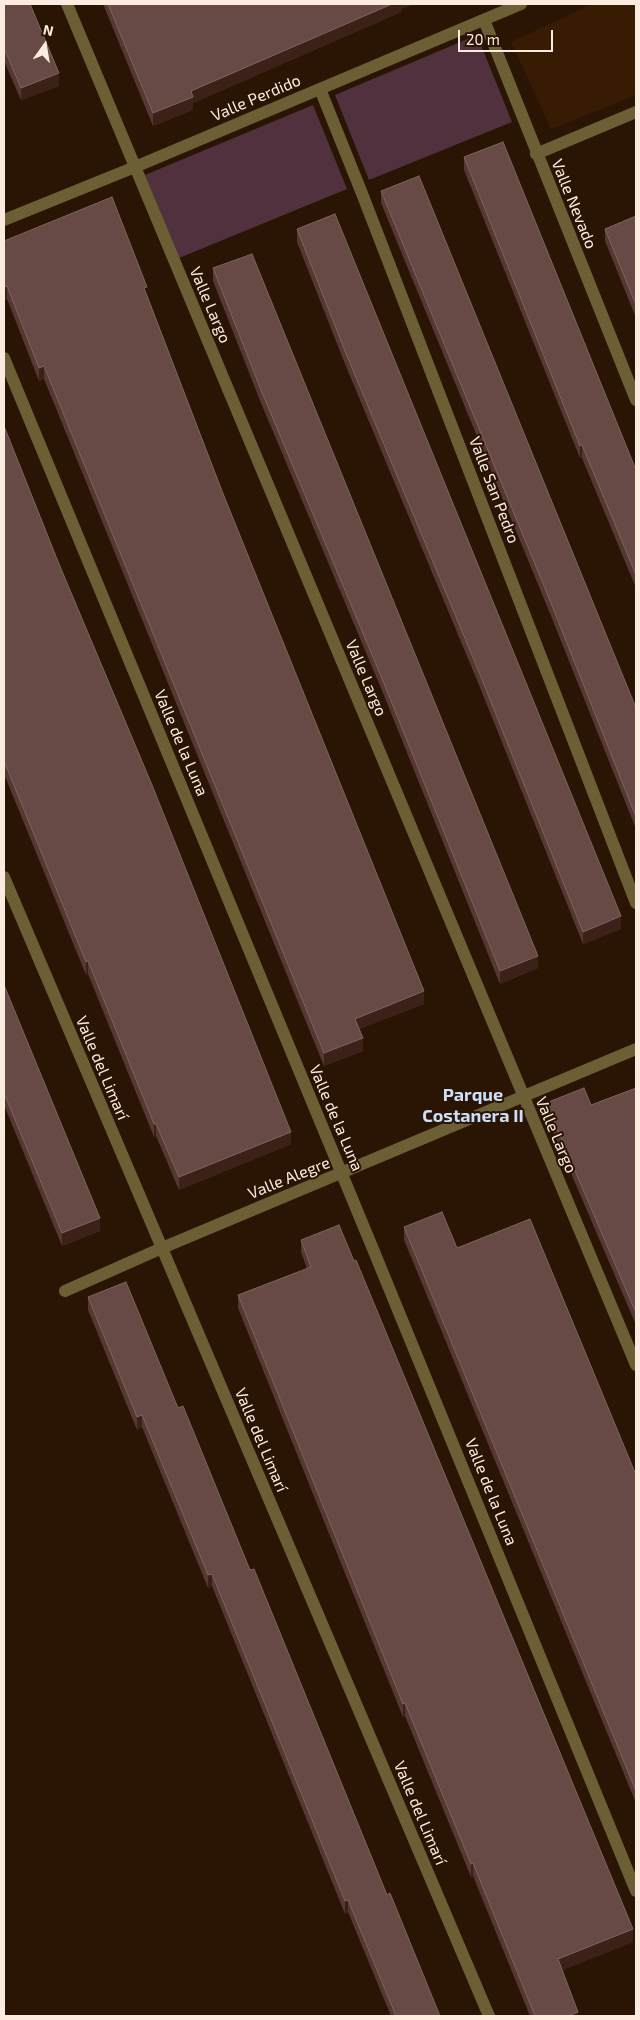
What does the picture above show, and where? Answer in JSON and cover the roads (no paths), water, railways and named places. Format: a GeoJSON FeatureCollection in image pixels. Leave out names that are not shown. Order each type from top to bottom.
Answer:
{"type":"FeatureCollection","features":[{"type":"Feature","properties":{"kind":"street","name":"Valle Largo"},"geometry":{"type":"LineString","coordinates":[[67,4],[636,1365]]}},
{"type":"Feature","properties":{"kind":"street","name":"Valle Perdido"},"geometry":{"type":"LineString","coordinates":[[4,220],[135,167],[521,4]]}},
{"type":"Feature","properties":{"kind":"street","name":"Valle Nevado"},"geometry":{"type":"LineString","coordinates":[[484,20],[636,400]]}},
{"type":"Feature","properties":{"kind":"street","name":"Valle San Pedro"},"geometry":{"type":"LineString","coordinates":[[320,89],[636,903]]}},
{"type":"Feature","properties":{"kind":"street"},"geometry":{"type":"LineString","coordinates":[[536,154],[636,112]]}},
{"type":"Feature","properties":{"kind":"street","name":"Valle de la Luna"},"geometry":{"type":"LineString","coordinates":[[4,358],[636,1891]]}},
{"type":"Feature","properties":{"kind":"street","name":"Valle del Limarí"},"geometry":{"type":"LineString","coordinates":[[4,877],[488,2016]]}},
{"type":"Feature","properties":{"kind":"street","name":"Valle Alegre"},"geometry":{"type":"LineString","coordinates":[[65,1291],[162,1248],[636,1049]]}},
{"type":"Feature","properties":{"kind":"district","name":"Parque Costanera II"},"geometry":{"type":"Point","coordinates":[473,1105]}}]}
